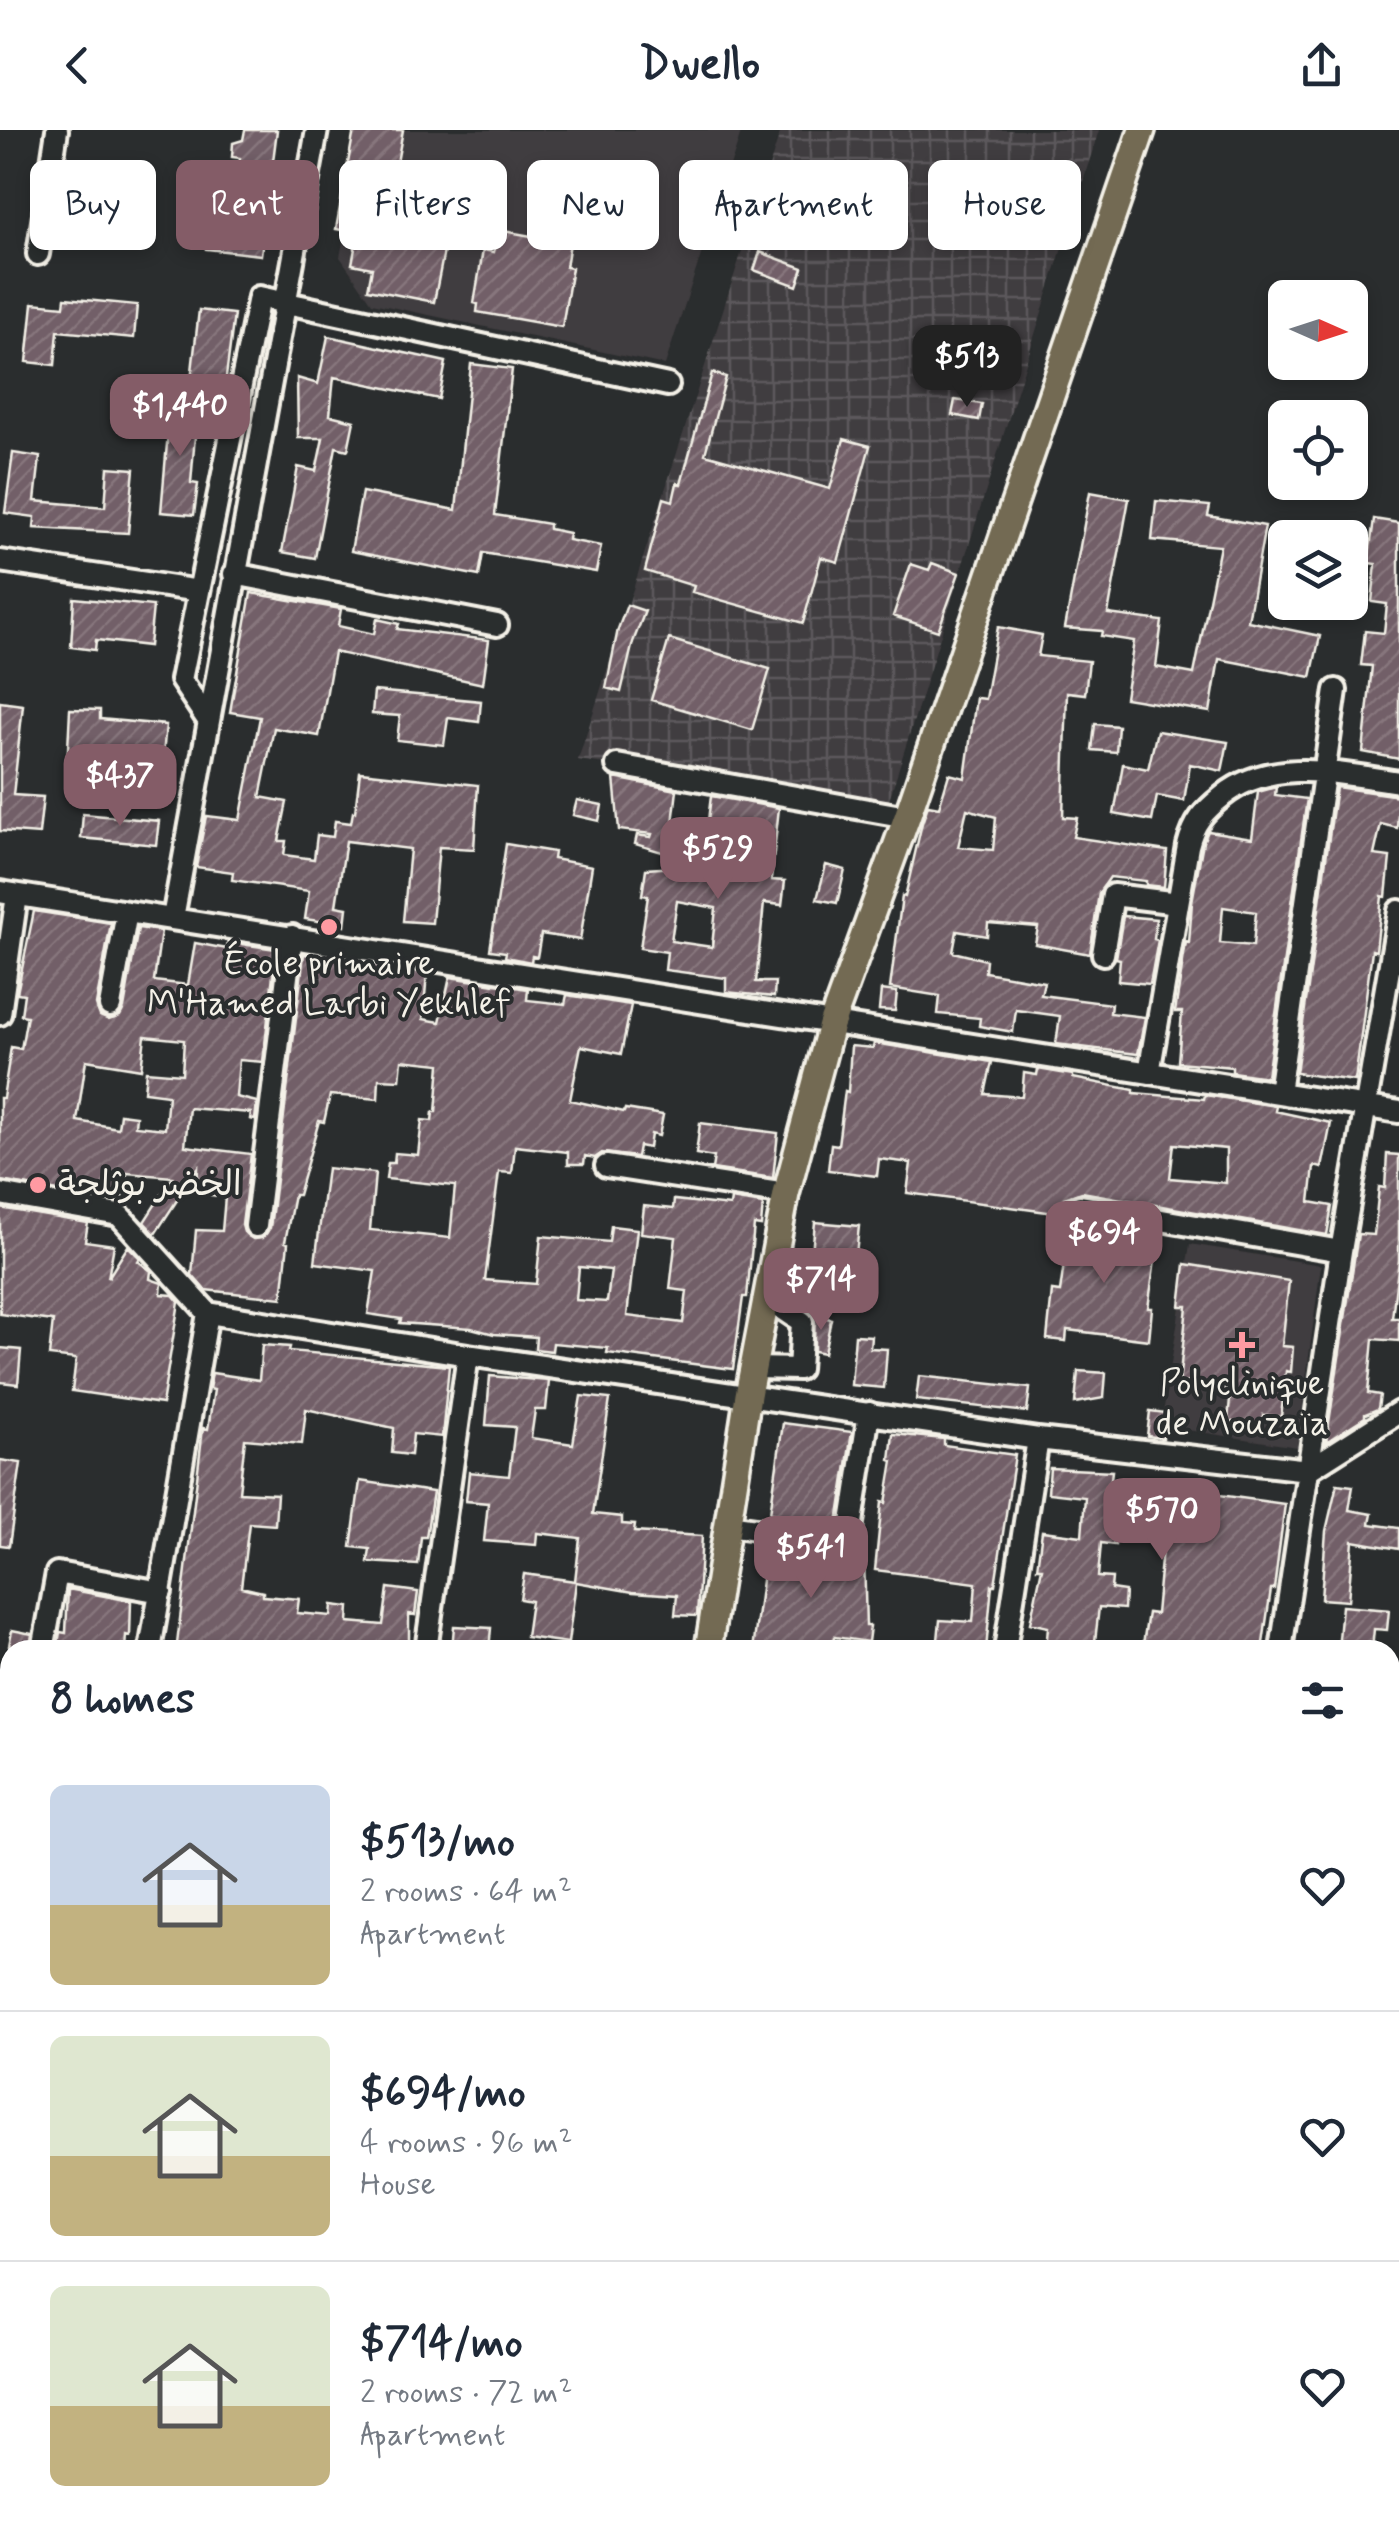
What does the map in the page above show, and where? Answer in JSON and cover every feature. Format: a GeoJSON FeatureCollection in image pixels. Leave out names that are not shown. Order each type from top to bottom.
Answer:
{"type":"FeatureCollection","features":[{"type":"Feature","properties":{"kind":"main road"},"geometry":{"type":"LineString","coordinates":[[710,1640],[748,1395],[786,1194],[831,1025],[908,817],[1142,130]]}},
{"type":"Feature","properties":{"kind":"street"},"geometry":{"type":"LineString","coordinates":[[38,254],[56,130]]}},
{"type":"Feature","properties":{"kind":"street"},"geometry":{"type":"LineString","coordinates":[[172,918],[316,130]]}},
{"type":"Feature","properties":{"kind":"street"},"geometry":{"type":"LineString","coordinates":[[207,719],[181,680],[259,297],[668,384]]}},
{"type":"Feature","properties":{"kind":"street"},"geometry":{"type":"LineString","coordinates":[[0,561],[200,591]]}},
{"type":"Feature","properties":{"kind":"street"},"geometry":{"type":"LineString","coordinates":[[234,574],[497,625]]}},
{"type":"Feature","properties":{"kind":"street"},"geometry":{"type":"LineString","coordinates":[[1279,1094],[1336,690]]}},
{"type":"Feature","properties":{"kind":"street"},"geometry":{"type":"LineString","coordinates":[[617,765],[908,817]]}},
{"type":"Feature","properties":{"kind":"street"},"geometry":{"type":"LineString","coordinates":[[1149,1073],[1193,826],[1203,812],[1229,790],[1256,776],[1324,772],[1399,782]]}},
{"type":"Feature","properties":{"kind":"street"},"geometry":{"type":"LineString","coordinates":[[0,1014],[9,894],[1399,1112]]}},
{"type":"Feature","properties":{"kind":"street"},"geometry":{"type":"LineString","coordinates":[[1102,954],[1114,895],[1178,904]]}},
{"type":"Feature","properties":{"kind":"street"},"geometry":{"type":"LineString","coordinates":[[1282,1640],[1341,1251],[1399,911]]}},
{"type":"Feature","properties":{"kind":"street"},"geometry":{"type":"LineString","coordinates":[[110,1006],[126,912]]}},
{"type":"Feature","properties":{"kind":"street"},"geometry":{"type":"LineString","coordinates":[[256,1226],[292,936]]}},
{"type":"Feature","properties":{"kind":"street"},"geometry":{"type":"LineString","coordinates":[[606,1166],[786,1194]]}},
{"type":"Feature","properties":{"kind":"street"},"geometry":{"type":"LineString","coordinates":[[0,1194],[120,1215],[208,1313],[468,1356],[1038,1438],[1308,1470],[1399,1412]]}},
{"type":"Feature","properties":{"kind":"street"},"geometry":{"type":"LineString","coordinates":[[1080,1206],[1341,1251]]}},
{"type":"Feature","properties":{"kind":"street"},"geometry":{"type":"LineString","coordinates":[[754,1368],[799,1369],[802,1322],[767,1298]]}},
{"type":"Feature","properties":{"kind":"street"},"geometry":{"type":"LineString","coordinates":[[152,1640],[208,1313]]}},
{"type":"Feature","properties":{"kind":"street"},"geometry":{"type":"LineString","coordinates":[[427,1640],[468,1356]]}},
{"type":"Feature","properties":{"kind":"street"},"geometry":{"type":"LineString","coordinates":[[728,1525],[849,1542],[869,1413]]}},
{"type":"Feature","properties":{"kind":"street"},"geometry":{"type":"LineString","coordinates":[[1007,1640],[1038,1438]]}},
{"type":"Feature","properties":{"kind":"street"},"geometry":{"type":"LineString","coordinates":[[45,1640],[57,1573],[161,1592]]}},
{"type":"Feature","properties":{"kind":"shaded area"},"geometry":{"type":"Polygon","coordinates":[[[364,130],[742,130],[732,160],[679,160],[679,250],[703,250],[665,365],[372,303],[340,257],[341,250],[507,250],[507,160],[358,160],[364,130]]]}},
{"type":"Feature","properties":{"kind":"shaded area"},"geometry":{"type":"Polygon","coordinates":[[[781,130],[1099,130],[1081,187],[1081,160],[928,160],[928,250],[1061,250],[887,806],[578,760],[742,250],[908,250],[908,160],[771,160],[781,130]]]}},
{"type":"Feature","properties":{"kind":"shaded area","name":"Polyclinique de Mouzaïa"},"geometry":{"type":"Polygon","coordinates":[[[1190,1244],[1321,1265],[1297,1447],[1161,1426],[1190,1244]]]}},
{"type":"Feature","properties":{"kind":"building"},"geometry":{"type":"Polygon","coordinates":[[[245,130],[277,130],[273,160],[232,157],[233,143],[243,140],[245,130]]]}},
{"type":"Feature","properties":{"kind":"building"},"geometry":{"type":"Polygon","coordinates":[[[354,130],[403,130],[397,160],[349,160],[354,130]]]}},
{"type":"Feature","properties":{"kind":"building"},"geometry":{"type":"Polygon","coordinates":[[[507,232],[527,235],[527,250],[569,250],[566,267],[572,268],[562,327],[477,312],[478,304],[474,303],[483,250],[507,250],[507,232]]]}},
{"type":"Feature","properties":{"kind":"building"},"geometry":{"type":"Polygon","coordinates":[[[215,250],[262,250],[261,255],[215,250]]]}},
{"type":"Feature","properties":{"kind":"building"},"geometry":{"type":"Polygon","coordinates":[[[355,250],[444,251],[434,302],[368,289],[372,268],[352,264],[355,250]]]}},
{"type":"Feature","properties":{"kind":"building"},"geometry":{"type":"Polygon","coordinates":[[[760,252],[803,268],[797,286],[754,270],[760,252]]]}},
{"type":"Feature","properties":{"kind":"building"},"geometry":{"type":"Polygon","coordinates":[[[65,298],[137,305],[134,338],[58,331],[55,365],[27,362],[33,303],[64,306],[65,298]]]}},
{"type":"Feature","properties":{"kind":"building"},"geometry":{"type":"Polygon","coordinates":[[[199,310],[234,314],[224,393],[190,389],[199,310]]]}},
{"type":"Feature","properties":{"kind":"building"},"geometry":{"type":"Polygon","coordinates":[[[328,336],[446,362],[439,399],[334,377],[330,415],[354,421],[348,450],[336,447],[315,558],[282,552],[298,467],[316,471],[323,438],[298,438],[297,378],[318,384],[328,336]]]}},
{"type":"Feature","properties":{"kind":"building"},"geometry":{"type":"Polygon","coordinates":[[[471,364],[512,369],[495,515],[549,524],[549,529],[569,533],[568,540],[601,546],[596,572],[483,553],[479,576],[351,551],[362,492],[456,510],[471,364]]]}},
{"type":"Feature","properties":{"kind":"building"},"geometry":{"type":"Polygon","coordinates":[[[712,373],[726,377],[705,454],[830,489],[844,439],[870,446],[838,562],[821,557],[803,623],[692,592],[694,586],[645,571],[664,498],[673,501],[677,483],[681,484],[712,373]]]}},
{"type":"Feature","properties":{"kind":"building"},"geometry":{"type":"Polygon","coordinates":[[[171,398],[198,400],[191,483],[198,484],[194,515],[161,512],[171,398]]]}},
{"type":"Feature","properties":{"kind":"building"},"geometry":{"type":"Polygon","coordinates":[[[955,400],[982,404],[979,420],[952,415],[955,400]]]}},
{"type":"Feature","properties":{"kind":"building"},"geometry":{"type":"Polygon","coordinates":[[[13,453],[40,457],[35,501],[105,507],[108,467],[134,469],[128,533],[34,528],[35,517],[5,513],[13,453]]]}},
{"type":"Feature","properties":{"kind":"building"},"geometry":{"type":"Polygon","coordinates":[[[1090,492],[1129,499],[1108,614],[1162,621],[1156,667],[1194,674],[1220,546],[1152,540],[1156,501],[1210,506],[1208,516],[1265,526],[1248,621],[1320,636],[1311,677],[1219,659],[1210,712],[1125,698],[1134,641],[1101,636],[1102,631],[1065,628],[1090,492]]]}},
{"type":"Feature","properties":{"kind":"building"},"geometry":{"type":"Polygon","coordinates":[[[1374,519],[1399,523],[1399,759],[1363,752],[1372,666],[1361,665],[1365,631],[1384,633],[1387,604],[1372,602],[1376,564],[1368,563],[1374,519]]]}},
{"type":"Feature","properties":{"kind":"building"},"geometry":{"type":"Polygon","coordinates":[[[932,563],[959,573],[938,631],[893,616],[911,564],[929,570],[932,563]]]}},
{"type":"Feature","properties":{"kind":"building"},"geometry":{"type":"Polygon","coordinates":[[[251,593],[341,609],[338,626],[374,634],[377,619],[399,624],[397,629],[489,640],[483,684],[334,652],[319,736],[274,728],[260,797],[287,802],[279,841],[286,841],[284,855],[314,859],[317,835],[333,837],[335,821],[351,823],[360,772],[478,785],[474,849],[439,847],[432,923],[403,921],[410,849],[346,841],[336,906],[347,908],[345,925],[305,919],[309,891],[232,880],[233,872],[196,867],[206,816],[240,820],[260,717],[230,712],[251,593]]]}},
{"type":"Feature","properties":{"kind":"building"},"geometry":{"type":"Polygon","coordinates":[[[74,598],[153,606],[149,646],[96,640],[95,650],[71,647],[74,598]]]}},
{"type":"Feature","properties":{"kind":"building"},"geometry":{"type":"Polygon","coordinates":[[[627,605],[645,611],[621,692],[606,688],[627,605]]]}},
{"type":"Feature","properties":{"kind":"building"},"geometry":{"type":"Polygon","coordinates":[[[998,627],[1042,635],[1038,656],[1089,661],[1085,694],[1067,692],[1063,817],[1077,818],[1073,837],[1167,851],[1164,887],[1110,877],[1099,893],[1090,954],[1035,944],[1038,927],[988,923],[987,936],[957,931],[953,952],[986,960],[985,972],[1044,982],[1041,995],[1111,1004],[1110,1013],[1145,1017],[1138,1054],[1056,1044],[1060,1016],[1016,1010],[1013,1032],[979,1026],[980,1018],[938,1014],[940,996],[890,988],[902,896],[905,897],[922,823],[928,805],[939,807],[949,774],[965,778],[976,698],[985,699],[998,627]],[[967,809],[958,847],[993,850],[996,817],[967,809]]]}},
{"type":"Feature","properties":{"kind":"building"},"geometry":{"type":"Polygon","coordinates":[[[669,639],[770,669],[752,730],[651,700],[669,639]]]}},
{"type":"Feature","properties":{"kind":"building"},"geometry":{"type":"Polygon","coordinates":[[[374,691],[481,701],[479,722],[448,718],[444,745],[397,740],[400,716],[372,714],[374,691]]]}},
{"type":"Feature","properties":{"kind":"building"},"geometry":{"type":"Polygon","coordinates":[[[0,702],[23,705],[13,795],[43,797],[39,834],[0,831],[0,702]]]}},
{"type":"Feature","properties":{"kind":"building"},"geometry":{"type":"Polygon","coordinates":[[[70,709],[100,710],[100,719],[166,725],[162,765],[98,760],[96,791],[66,789],[70,709]]]}},
{"type":"Feature","properties":{"kind":"building"},"geometry":{"type":"Polygon","coordinates":[[[1095,724],[1118,726],[1116,752],[1092,750],[1095,724]]]}},
{"type":"Feature","properties":{"kind":"building"},"geometry":{"type":"Polygon","coordinates":[[[1157,731],[1228,742],[1222,771],[1190,764],[1184,801],[1157,796],[1152,821],[1114,814],[1123,764],[1148,769],[1157,731]]]}},
{"type":"Feature","properties":{"kind":"building"},"geometry":{"type":"Polygon","coordinates":[[[614,778],[677,790],[671,840],[695,844],[692,861],[635,844],[637,835],[652,834],[619,830],[614,778]]]}},
{"type":"Feature","properties":{"kind":"building"},"geometry":{"type":"Polygon","coordinates":[[[1276,787],[1275,795],[1307,799],[1267,1077],[1232,1072],[1232,1067],[1178,1062],[1182,1012],[1175,1012],[1203,842],[1208,831],[1252,838],[1258,792],[1276,787]],[[1223,907],[1220,943],[1253,946],[1256,912],[1223,907]]]}},
{"type":"Feature","properties":{"kind":"building"},"geometry":{"type":"Polygon","coordinates":[[[1336,787],[1399,796],[1397,828],[1381,824],[1374,855],[1390,857],[1376,951],[1372,950],[1355,1081],[1296,1073],[1336,787]]]}},
{"type":"Feature","properties":{"kind":"building"},"geometry":{"type":"Polygon","coordinates":[[[711,796],[779,808],[771,880],[785,881],[782,905],[764,903],[756,982],[775,982],[774,997],[726,992],[726,978],[665,970],[667,952],[640,948],[648,896],[642,895],[646,869],[691,866],[690,875],[727,881],[731,839],[706,837],[711,796]],[[677,901],[671,941],[712,947],[716,908],[677,901]]]}},
{"type":"Feature","properties":{"kind":"building"},"geometry":{"type":"Polygon","coordinates":[[[577,800],[602,805],[599,821],[573,815],[577,800]]]}},
{"type":"Feature","properties":{"kind":"building"},"geometry":{"type":"Polygon","coordinates":[[[83,814],[159,821],[156,845],[81,838],[83,814]]]}},
{"type":"Feature","properties":{"kind":"building"},"geometry":{"type":"Polygon","coordinates":[[[506,844],[554,852],[553,859],[592,866],[580,940],[541,934],[537,957],[532,956],[531,962],[490,950],[506,844]]]}},
{"type":"Feature","properties":{"kind":"building"},"geometry":{"type":"Polygon","coordinates":[[[826,865],[845,870],[837,903],[817,899],[826,865]]]}},
{"type":"Feature","properties":{"kind":"building"},"geometry":{"type":"Polygon","coordinates":[[[34,911],[111,923],[96,1005],[100,1016],[109,1020],[120,1016],[124,1008],[138,928],[161,931],[154,981],[188,985],[195,943],[227,949],[228,942],[276,949],[263,1062],[239,1060],[236,1097],[257,1102],[255,1120],[250,1119],[251,1113],[189,1108],[185,1146],[251,1154],[242,1225],[253,1239],[262,1238],[270,1228],[304,954],[427,973],[423,1019],[440,1022],[450,977],[528,989],[527,1000],[565,1004],[567,995],[631,1005],[621,1054],[581,1046],[570,1100],[624,1112],[625,1109],[663,1115],[659,1136],[651,1134],[649,1148],[639,1146],[637,1157],[602,1153],[595,1158],[585,1156],[584,1164],[568,1164],[568,1152],[515,1146],[512,1173],[499,1172],[485,1280],[536,1284],[541,1236],[609,1242],[611,1226],[637,1229],[627,1316],[683,1323],[687,1291],[670,1289],[676,1237],[641,1233],[644,1206],[673,1209],[674,1200],[730,1206],[731,1199],[763,1204],[761,1226],[754,1225],[747,1297],[743,1297],[733,1369],[607,1353],[608,1348],[553,1343],[552,1351],[535,1349],[536,1337],[400,1323],[401,1319],[368,1314],[375,1271],[315,1263],[327,1168],[375,1173],[370,1230],[450,1238],[455,1186],[386,1179],[388,1163],[394,1163],[395,1153],[418,1155],[422,1120],[432,1121],[436,1112],[440,1064],[402,1060],[400,1080],[379,1079],[378,1099],[330,1095],[298,1195],[294,1195],[285,1242],[288,1243],[282,1298],[205,1290],[192,1275],[196,1230],[222,1231],[225,1197],[197,1193],[198,1168],[155,1234],[144,1222],[173,1177],[127,1173],[122,1202],[0,1181],[0,1098],[11,1047],[21,1049],[27,1016],[21,1015],[24,994],[17,993],[34,911]],[[145,1036],[141,1069],[86,1060],[77,1121],[118,1128],[120,1114],[136,1116],[135,1126],[165,1129],[168,1095],[144,1092],[146,1071],[182,1074],[184,1040],[145,1036]],[[579,1267],[576,1300],[607,1302],[611,1270],[579,1267]]]}},
{"type":"Feature","properties":{"kind":"building"},"geometry":{"type":"Polygon","coordinates":[[[1123,916],[1156,919],[1154,939],[1158,940],[1150,984],[1118,981],[1120,959],[1116,958],[1123,916]]]}},
{"type":"Feature","properties":{"kind":"building"},"geometry":{"type":"Polygon","coordinates":[[[881,990],[897,992],[895,1011],[879,1010],[881,990]]]}},
{"type":"Feature","properties":{"kind":"building"},"geometry":{"type":"Polygon","coordinates":[[[874,1043],[992,1062],[985,1094],[1022,1097],[1024,1073],[1037,1075],[1038,1069],[1134,1093],[1204,1099],[1205,1095],[1276,1106],[1275,1111],[1331,1123],[1322,1168],[1314,1166],[1310,1202],[1332,1206],[1327,1235],[1082,1192],[1064,1198],[1062,1214],[907,1193],[911,1163],[879,1159],[877,1176],[828,1170],[831,1144],[838,1145],[845,1091],[848,1092],[851,1046],[873,1048],[874,1043]],[[1174,1144],[1170,1178],[1226,1183],[1226,1149],[1174,1144]]]}},
{"type":"Feature","properties":{"kind":"building"},"geometry":{"type":"Polygon","coordinates":[[[700,1123],[778,1133],[773,1178],[712,1169],[714,1157],[696,1154],[700,1123]]]}},
{"type":"Feature","properties":{"kind":"building"},"geometry":{"type":"Polygon","coordinates":[[[1387,1154],[1399,1155],[1399,1260],[1392,1318],[1399,1318],[1399,1341],[1373,1339],[1368,1393],[1380,1395],[1378,1409],[1326,1442],[1358,1234],[1374,1235],[1379,1187],[1385,1188],[1387,1154]]]}},
{"type":"Feature","properties":{"kind":"building"},"geometry":{"type":"Polygon","coordinates":[[[0,1208],[88,1223],[85,1241],[114,1245],[108,1278],[128,1246],[151,1271],[150,1279],[162,1283],[161,1294],[173,1295],[179,1302],[162,1404],[72,1391],[76,1359],[49,1356],[53,1321],[0,1314],[0,1208]]]}},
{"type":"Feature","properties":{"kind":"building"},"geometry":{"type":"Polygon","coordinates":[[[815,1222],[859,1226],[856,1255],[845,1253],[842,1267],[811,1264],[815,1222]]]}},
{"type":"Feature","properties":{"kind":"building"},"geometry":{"type":"Polygon","coordinates":[[[1069,1228],[1158,1240],[1148,1308],[1152,1308],[1149,1340],[1067,1330],[1066,1341],[1047,1339],[1052,1291],[1060,1292],[1069,1228]]]}},
{"type":"Feature","properties":{"kind":"building"},"geometry":{"type":"Polygon","coordinates":[[[1185,1264],[1289,1281],[1282,1346],[1293,1347],[1281,1417],[1263,1415],[1262,1425],[1228,1421],[1231,1387],[1208,1391],[1196,1389],[1195,1381],[1179,1384],[1187,1306],[1180,1306],[1185,1264]]]}},
{"type":"Feature","properties":{"kind":"building"},"geometry":{"type":"Polygon","coordinates":[[[814,1315],[831,1319],[824,1353],[814,1351],[814,1315]]]}},
{"type":"Feature","properties":{"kind":"building"},"geometry":{"type":"Polygon","coordinates":[[[855,1335],[871,1336],[870,1348],[887,1349],[884,1388],[851,1385],[855,1335]]]}},
{"type":"Feature","properties":{"kind":"building"},"geometry":{"type":"Polygon","coordinates":[[[262,1345],[449,1366],[442,1437],[413,1434],[411,1455],[392,1453],[394,1428],[306,1409],[302,1444],[245,1439],[239,1492],[277,1494],[275,1525],[249,1523],[241,1587],[263,1592],[263,1596],[299,1599],[297,1613],[331,1616],[332,1605],[349,1607],[348,1622],[383,1625],[388,1588],[418,1592],[415,1615],[409,1614],[409,1640],[177,1640],[203,1428],[208,1429],[214,1390],[209,1389],[212,1373],[259,1380],[262,1345]]]}},
{"type":"Feature","properties":{"kind":"building"},"geometry":{"type":"Polygon","coordinates":[[[0,1348],[21,1350],[18,1384],[0,1382],[0,1348]]]}},
{"type":"Feature","properties":{"kind":"building"},"geometry":{"type":"Polygon","coordinates":[[[1078,1371],[1106,1373],[1104,1398],[1075,1403],[1078,1371]]]}},
{"type":"Feature","properties":{"kind":"building"},"geometry":{"type":"Polygon","coordinates":[[[490,1376],[549,1381],[546,1410],[535,1410],[531,1438],[573,1444],[581,1396],[610,1399],[593,1514],[622,1517],[622,1524],[635,1525],[634,1532],[702,1536],[697,1616],[675,1615],[677,1595],[576,1582],[568,1640],[526,1637],[531,1601],[520,1599],[524,1574],[575,1581],[580,1538],[537,1533],[536,1545],[484,1541],[488,1503],[466,1501],[469,1472],[509,1476],[515,1427],[486,1425],[490,1376]]]}},
{"type":"Feature","properties":{"kind":"building"},"geometry":{"type":"Polygon","coordinates":[[[919,1376],[1030,1388],[1027,1412],[916,1400],[919,1376]]]}},
{"type":"Feature","properties":{"kind":"building"},"geometry":{"type":"Polygon","coordinates":[[[1150,1411],[1166,1413],[1163,1438],[1147,1436],[1150,1411]]]}},
{"type":"Feature","properties":{"kind":"building"},"geometry":{"type":"Polygon","coordinates":[[[783,1423],[852,1432],[838,1523],[770,1513],[783,1423]]]}},
{"type":"Feature","properties":{"kind":"building"},"geometry":{"type":"Polygon","coordinates":[[[893,1434],[944,1439],[944,1445],[1015,1455],[992,1585],[987,1640],[938,1640],[940,1620],[973,1622],[976,1583],[875,1570],[882,1502],[886,1503],[893,1461],[893,1434]]]}},
{"type":"Feature","properties":{"kind":"building"},"geometry":{"type":"Polygon","coordinates":[[[0,1460],[21,1463],[9,1546],[0,1545],[0,1460]]]}},
{"type":"Feature","properties":{"kind":"building"},"geometry":{"type":"Polygon","coordinates":[[[1050,1468],[1112,1471],[1111,1479],[1213,1484],[1212,1494],[1285,1504],[1263,1640],[1144,1640],[1148,1613],[1156,1614],[1163,1538],[1116,1533],[1115,1545],[1101,1543],[1098,1577],[1112,1578],[1111,1589],[1125,1591],[1124,1609],[1099,1607],[1095,1640],[1047,1640],[1048,1627],[1030,1623],[1042,1568],[1037,1568],[1042,1531],[1082,1536],[1085,1497],[1048,1493],[1050,1468]]]}},
{"type":"Feature","properties":{"kind":"building"},"geometry":{"type":"Polygon","coordinates":[[[360,1481],[433,1492],[418,1565],[368,1562],[370,1549],[351,1547],[360,1481]]]}},
{"type":"Feature","properties":{"kind":"building"},"geometry":{"type":"Polygon","coordinates":[[[1337,1484],[1353,1486],[1349,1510],[1372,1514],[1370,1524],[1399,1528],[1399,1549],[1353,1541],[1348,1601],[1321,1599],[1326,1531],[1337,1484]]]}},
{"type":"Feature","properties":{"kind":"building"},"geometry":{"type":"Polygon","coordinates":[[[766,1549],[820,1557],[821,1552],[864,1556],[868,1640],[754,1640],[766,1549]]]}},
{"type":"Feature","properties":{"kind":"building"},"geometry":{"type":"Polygon","coordinates":[[[68,1589],[131,1601],[130,1636],[126,1635],[126,1640],[59,1640],[60,1632],[66,1633],[68,1589]]]}},
{"type":"Feature","properties":{"kind":"building"},"geometry":{"type":"Polygon","coordinates":[[[1342,1606],[1389,1610],[1387,1630],[1374,1629],[1373,1640],[1339,1640],[1342,1606]]]}},
{"type":"Feature","properties":{"kind":"building"},"geometry":{"type":"Polygon","coordinates":[[[454,1626],[491,1628],[490,1640],[453,1640],[454,1626]]]}},
{"type":"Feature","properties":{"kind":"building"},"geometry":{"type":"Polygon","coordinates":[[[12,1630],[32,1634],[31,1640],[10,1640],[12,1630]]]}},
{"type":"Feature","properties":{"kind":"place","name":"École primaire M'Hamed Larbi Yekhlef"},"geometry":{"type":"Point","coordinates":[329,927]}},
{"type":"Feature","properties":{"kind":"place","name":"الخضر بوثلجة"},"geometry":{"type":"Point","coordinates":[38,1185]}},
{"type":"Feature","properties":{"kind":"place","name":"Polyclinique de Mouzaïa"},"geometry":{"type":"Point","coordinates":[1242,1345]}}]}
